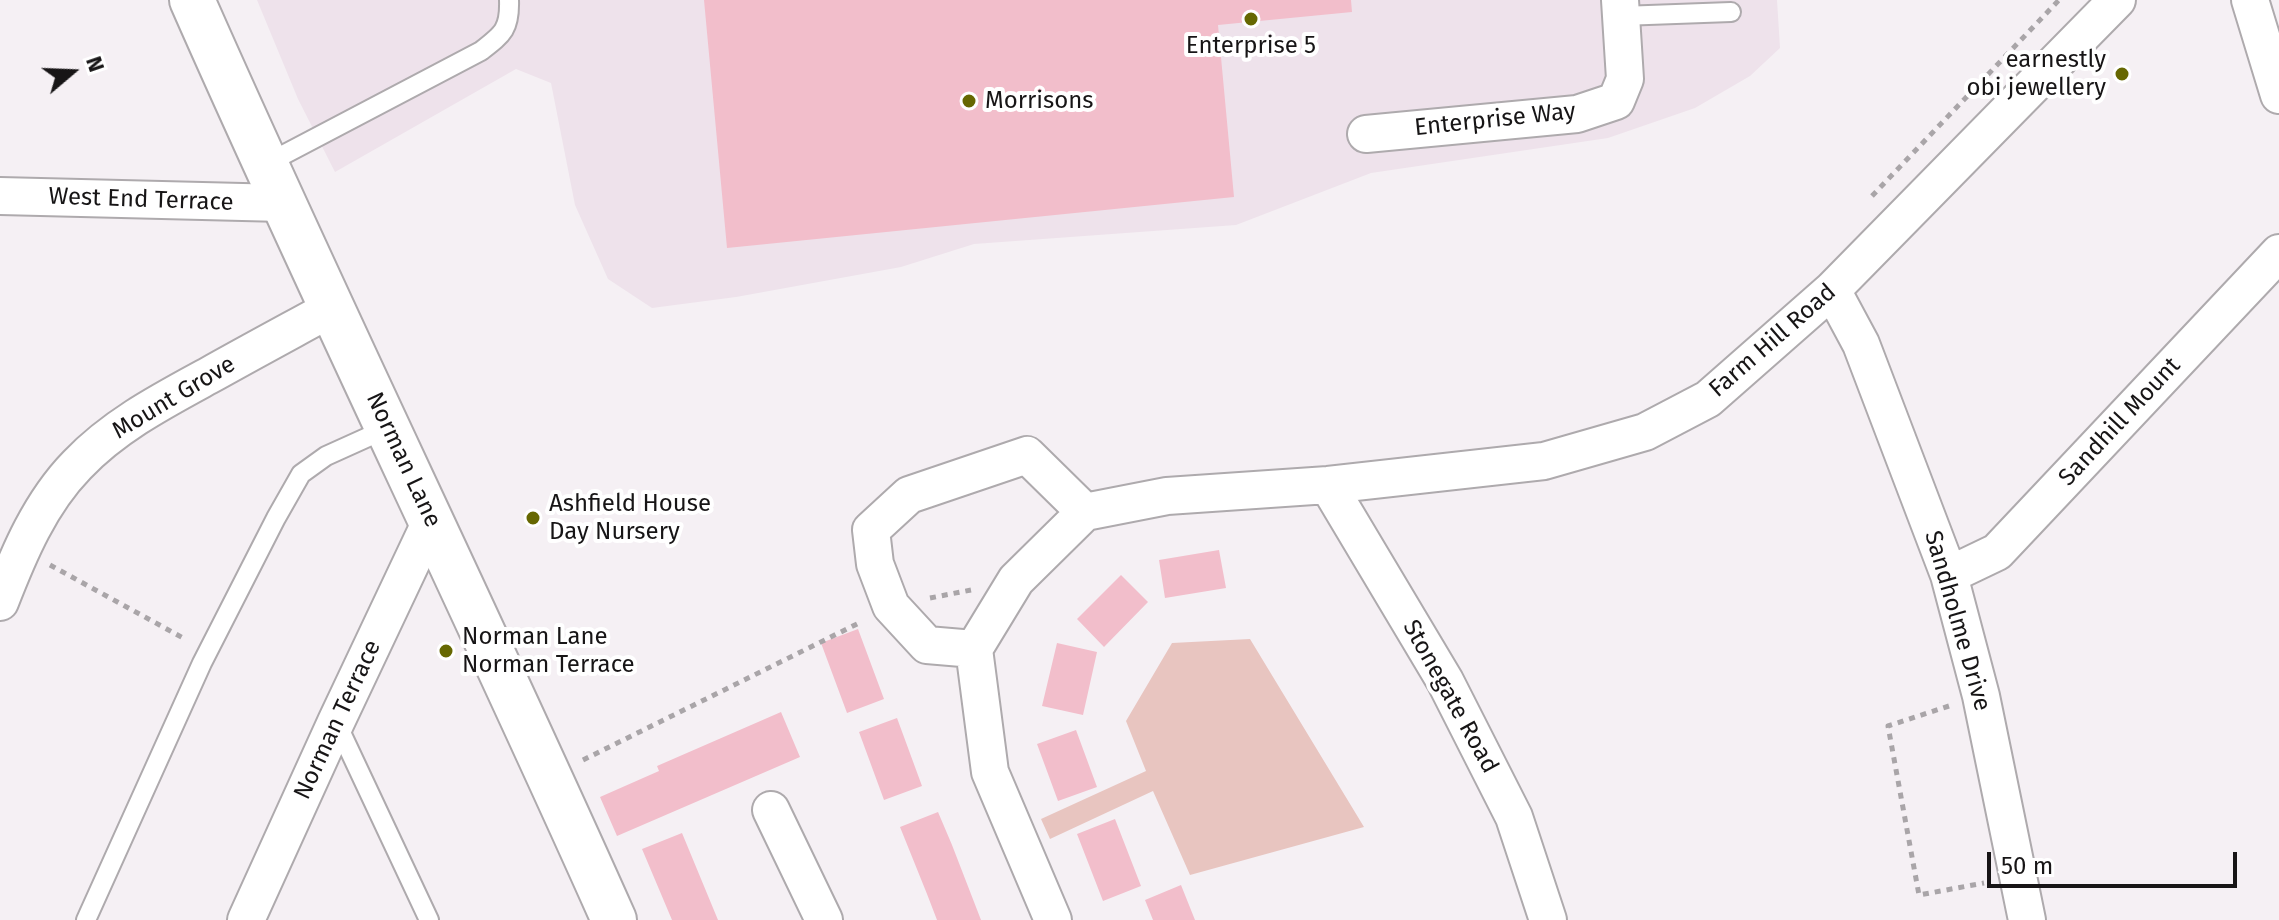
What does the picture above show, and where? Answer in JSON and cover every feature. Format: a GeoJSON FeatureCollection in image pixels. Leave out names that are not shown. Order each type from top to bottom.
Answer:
{"type":"FeatureCollection","features":[{"type":"Feature","properties":{"kind":"street","name":"Norman Lane"},"geometry":{"type":"LineString","coordinates":[[192,0],[264,165],[614,920]]}},
{"type":"Feature","properties":{"kind":"street","name":"Farm Hill Road"},"geometry":{"type":"LineString","coordinates":[[1085,512],[1167,496],[1328,485],[1544,461],[1645,432],[1708,399],[1832,290],[2117,0]]}},
{"type":"Feature","properties":{"kind":"street"},"geometry":{"type":"LineString","coordinates":[[2250,0],[2279,95]]}},
{"type":"Feature","properties":{"kind":"street","name":"Enterprise Way"},"geometry":{"type":"LineString","coordinates":[[1366,134],[1577,114],[1616,101],[1625,79],[1620,8]]}},
{"type":"Feature","properties":{"kind":"street","name":"West End Terrace"},"geometry":{"type":"LineString","coordinates":[[0,196],[283,203]]}},
{"type":"Feature","properties":{"kind":"street","name":"Sandhill Mount"},"geometry":{"type":"LineString","coordinates":[[1949,575],[1997,552],[2279,253]]}},
{"type":"Feature","properties":{"kind":"street","name":"Sandholme Drive"},"geometry":{"type":"LineString","coordinates":[[1832,290],[1861,344],[1949,575],[1981,696],[2027,920]]}},
{"type":"Feature","properties":{"kind":"street","name":"Mount Grove"},"geometry":{"type":"LineString","coordinates":[[0,602],[21,550],[45,507],[76,465],[118,428],[332,308]]}},
{"type":"Feature","properties":{"kind":"street"},"geometry":{"type":"LineString","coordinates":[[974,649],[927,645],[891,606],[875,564],[871,530],[909,495],[1027,455],[1085,512],[1016,580],[974,649],[990,772],[1053,920]]}},
{"type":"Feature","properties":{"kind":"street","name":"Stonegate Road"},"geometry":{"type":"LineString","coordinates":[[1328,485],[1445,681],[1514,817],[1548,920]]}},
{"type":"Feature","properties":{"kind":"street","name":"Norman Terrace"},"geometry":{"type":"LineString","coordinates":[[246,920],[431,521]]}},
{"type":"Feature","properties":{"kind":"street"},"geometry":{"type":"LineString","coordinates":[[771,810],[824,920]]}},
{"type":"Feature","properties":{"kind":"lane"},"geometry":{"type":"LineString","coordinates":[[264,165],[481,51],[502,34],[509,18],[509,0]]}},
{"type":"Feature","properties":{"kind":"lane"},"geometry":{"type":"LineString","coordinates":[[1620,8],[1731,12]]}},
{"type":"Feature","properties":{"kind":"lane"},"geometry":{"type":"LineString","coordinates":[[86,920],[208,652],[301,474],[326,456],[388,428]]}},
{"type":"Feature","properties":{"kind":"lane"},"geometry":{"type":"LineString","coordinates":[[336,722],[429,920]]}},
{"type":"Feature","properties":{"kind":"path"},"geometry":{"type":"LineString","coordinates":[[1862,206],[2059,0]]}},
{"type":"Feature","properties":{"kind":"path"},"geometry":{"type":"LineString","coordinates":[[21,550],[208,652]]}},
{"type":"Feature","properties":{"kind":"path"},"geometry":{"type":"LineString","coordinates":[[550,777],[891,606],[1016,580]]}},
{"type":"Feature","properties":{"kind":"path"},"geometry":{"type":"LineString","coordinates":[[1981,696],[1888,726],[1919,895],[2019,876]]}},
{"type":"Feature","properties":{"kind":"shaded area"},"geometry":{"type":"Polygon","coordinates":[[[257,0],[1777,0],[1780,48],[1750,76],[1695,108],[1608,138],[1371,173],[1236,225],[974,244],[901,267],[736,297],[652,308],[608,279],[575,205],[551,83],[516,69],[335,172],[298,99],[257,0]]]}},
{"type":"Feature","properties":{"kind":"shaded area"},"geometry":{"type":"Polygon","coordinates":[[[1250,639],[1364,827],[1190,875],[1153,791],[1050,839],[1041,819],[1146,771],[1126,721],[1172,643],[1250,639]]]}},
{"type":"Feature","properties":{"kind":"building","name":"Morrisons"},"geometry":{"type":"Polygon","coordinates":[[[704,0],[1351,0],[1352,12],[1218,25],[1234,197],[727,248],[704,0]]]}},
{"type":"Feature","properties":{"kind":"building"},"geometry":{"type":"Polygon","coordinates":[[[1219,550],[1226,588],[1165,598],[1159,560],[1219,550]]]}},
{"type":"Feature","properties":{"kind":"building"},"geometry":{"type":"Polygon","coordinates":[[[1121,575],[1148,602],[1104,647],[1077,619],[1121,575]]]}},
{"type":"Feature","properties":{"kind":"building"},"geometry":{"type":"Polygon","coordinates":[[[858,629],[884,699],[847,713],[821,643],[858,629]]]}},
{"type":"Feature","properties":{"kind":"building"},"geometry":{"type":"Polygon","coordinates":[[[1057,643],[1097,652],[1083,715],[1042,706],[1057,643]]]}},
{"type":"Feature","properties":{"kind":"building"},"geometry":{"type":"Polygon","coordinates":[[[781,712],[800,757],[617,836],[600,797],[659,771],[657,766],[781,712]]]}},
{"type":"Feature","properties":{"kind":"building"},"geometry":{"type":"Polygon","coordinates":[[[897,718],[922,786],[884,800],[859,732],[897,718]]]}},
{"type":"Feature","properties":{"kind":"building"},"geometry":{"type":"Polygon","coordinates":[[[1076,730],[1097,787],[1058,801],[1037,744],[1076,730]]]}},
{"type":"Feature","properties":{"kind":"building"},"geometry":{"type":"Polygon","coordinates":[[[938,812],[981,920],[937,920],[900,827],[938,812]]]}},
{"type":"Feature","properties":{"kind":"building"},"geometry":{"type":"Polygon","coordinates":[[[1115,819],[1141,886],[1103,901],[1077,834],[1115,819]]]}},
{"type":"Feature","properties":{"kind":"building"},"geometry":{"type":"Polygon","coordinates":[[[682,833],[718,920],[672,920],[642,849],[682,833]]]}},
{"type":"Feature","properties":{"kind":"building"},"geometry":{"type":"Polygon","coordinates":[[[1181,885],[1195,920],[1153,920],[1145,900],[1181,885]]]}},
{"type":"Feature","properties":{"kind":"place","name":"Enterprise 5"},"geometry":{"type":"Point","coordinates":[1251,19]}},
{"type":"Feature","properties":{"kind":"place","name":"earnestly obi jewellery"},"geometry":{"type":"Point","coordinates":[2122,74]}},
{"type":"Feature","properties":{"kind":"place","name":"Morrisons"},"geometry":{"type":"Point","coordinates":[969,101]}},
{"type":"Feature","properties":{"kind":"place","name":"Ashfield House Day Nursery"},"geometry":{"type":"Point","coordinates":[533,518]}},
{"type":"Feature","properties":{"kind":"place","name":"Norman Lane Norman Terrace"},"geometry":{"type":"Point","coordinates":[446,651]}}]}
